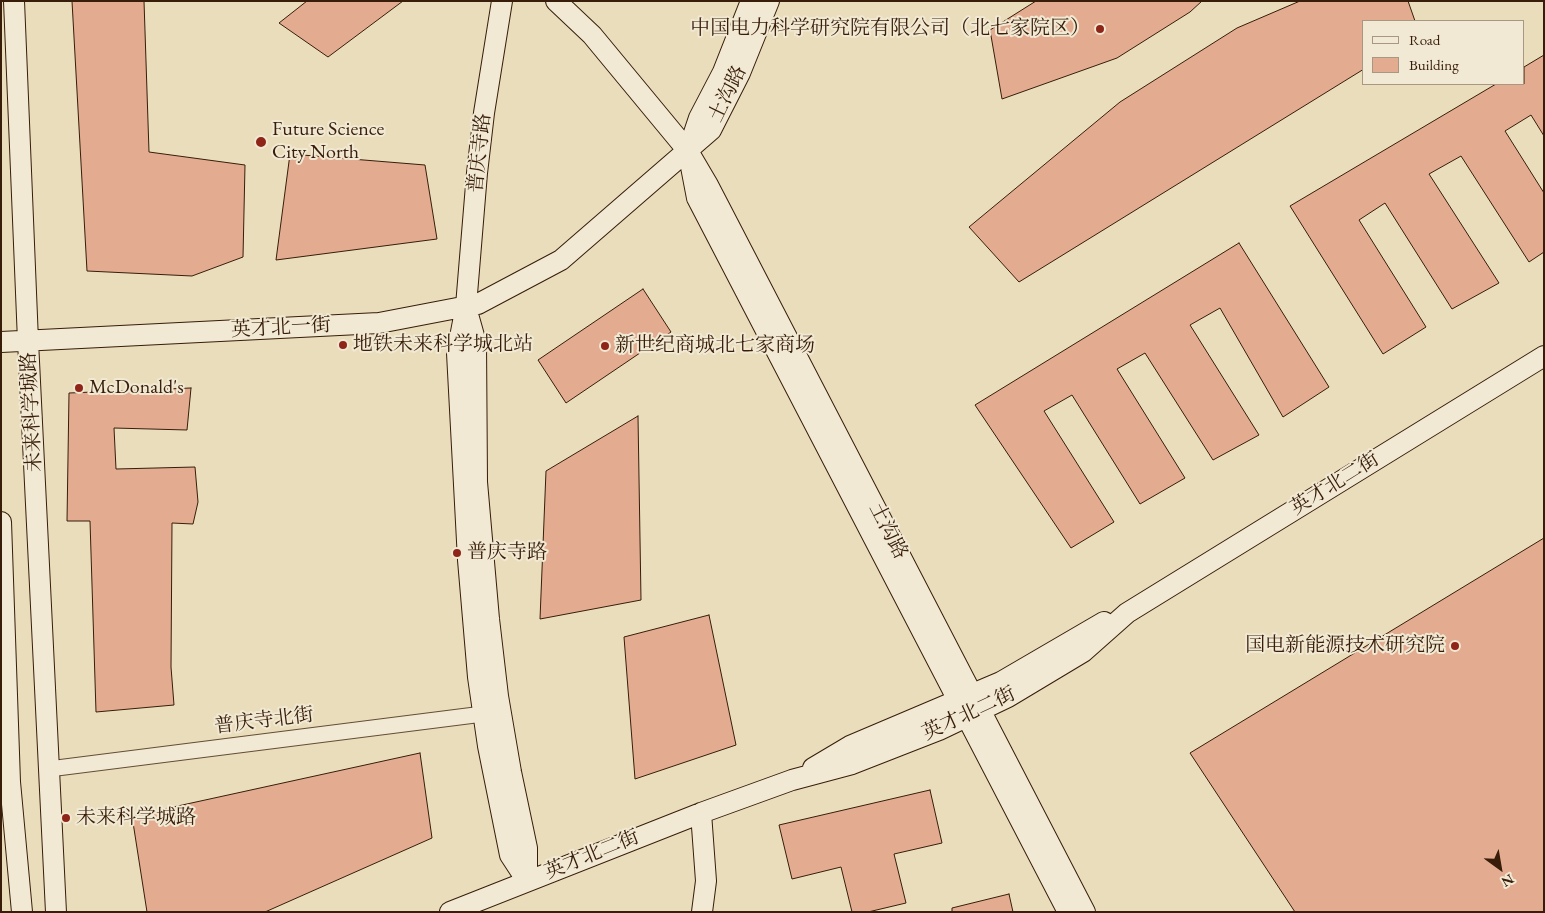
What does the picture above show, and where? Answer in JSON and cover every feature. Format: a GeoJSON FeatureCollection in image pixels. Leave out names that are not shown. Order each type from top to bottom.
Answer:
{"type":"FeatureCollection","features":[{"type":"Feature","properties":{"kind":"street","name":"未来科学城路"},"geometry":{"type":"LineString","coordinates":[[14,1],[28,341],[56,912]]}},
{"type":"Feature","properties":{"kind":"street","name":"普庆寺路"},"geometry":{"type":"LineString","coordinates":[[502,1],[478,163],[466,306],[457,360],[468,560],[478,677],[483,714],[510,854],[527,881]]}},
{"type":"Feature","properties":{"kind":"street"},"geometry":{"type":"LineString","coordinates":[[556,1],[592,35],[688,151]]}},
{"type":"Feature","properties":{"kind":"street","name":"土沟路"},"geometry":{"type":"LineString","coordinates":[[751,1],[723,72],[699,118],[688,151],[697,198],[970,706],[1085,912]]}},
{"type":"Feature","properties":{"kind":"street","name":"土沟路"},"geometry":{"type":"LineString","coordinates":[[688,151],[711,130],[740,73],[769,1]]}},
{"type":"Feature","properties":{"kind":"street","name":"英才北一街"},"geometry":{"type":"LineString","coordinates":[[1,342],[379,323],[478,304],[561,260],[688,151]]}},
{"type":"Feature","properties":{"kind":"street","name":"普庆寺路"},"geometry":{"type":"LineString","coordinates":[[466,306],[476,343],[477,482],[489,619],[506,743],[528,848],[527,881]]}},
{"type":"Feature","properties":{"kind":"street","name":"英才北二街"},"geometry":{"type":"LineString","coordinates":[[450,912],[701,813],[792,780],[850,746],[970,706],[1008,697],[1083,652],[1127,613],[1544,356]]}},
{"type":"Feature","properties":{"kind":"street"},"geometry":{"type":"LineString","coordinates":[[1,522],[6,792],[22,912]]}},
{"type":"Feature","properties":{"kind":"street","name":"土沟路"},"geometry":{"type":"LineString","coordinates":[[970,706],[1068,912]]}},
{"type":"Feature","properties":{"kind":"street","name":"普庆寺北街"},"geometry":{"type":"LineString","coordinates":[[49,768],[483,714]]}},
{"type":"Feature","properties":{"kind":"street"},"geometry":{"type":"LineString","coordinates":[[701,813],[706,881],[702,912]]}},
{"type":"Feature","properties":{"kind":"building"},"geometry":{"type":"Polygon","coordinates":[[[72,1],[144,1],[149,152],[245,165],[243,257],[192,276],[87,271],[72,1]]]}},
{"type":"Feature","properties":{"kind":"building"},"geometry":{"type":"Polygon","coordinates":[[[307,1],[403,1],[328,57],[279,23],[307,1]]]}},
{"type":"Feature","properties":{"kind":"building"},"geometry":{"type":"Polygon","coordinates":[[[1036,1],[1202,1],[1190,12],[1117,58],[1002,99],[990,30],[1036,1]]]}},
{"type":"Feature","properties":{"kind":"building"},"geometry":{"type":"Polygon","coordinates":[[[1300,1],[1408,1],[1415,20],[1362,20],[1362,70],[1019,282],[969,227],[1120,102],[1237,28],[1300,1]]]}},
{"type":"Feature","properties":{"kind":"building"},"geometry":{"type":"Polygon","coordinates":[[[1544,55],[1544,136],[1531,115],[1505,131],[1544,193],[1544,252],[1529,262],[1461,156],[1429,174],[1499,283],[1452,309],[1385,203],[1359,220],[1426,327],[1383,354],[1290,206],[1494,85],[1525,85],[1525,66],[1544,55]]]}},
{"type":"Feature","properties":{"kind":"building"},"geometry":{"type":"Polygon","coordinates":[[[290,154],[425,165],[437,239],[276,260],[290,154]]]}},
{"type":"Feature","properties":{"kind":"building"},"geometry":{"type":"Polygon","coordinates":[[[1239,243],[1329,387],[1283,417],[1220,308],[1190,325],[1259,435],[1213,460],[1145,353],[1117,369],[1185,478],[1140,504],[1072,395],[1044,411],[1114,522],[1071,548],[975,405],[1239,243]]]}},
{"type":"Feature","properties":{"kind":"building","name":"新世纪商城北七家商场"},"geometry":{"type":"Polygon","coordinates":[[[643,289],[671,332],[566,403],[538,360],[643,289]]]}},
{"type":"Feature","properties":{"kind":"building"},"geometry":{"type":"Polygon","coordinates":[[[191,388],[187,430],[114,428],[116,469],[195,467],[198,502],[193,524],[172,523],[171,667],[174,705],[96,712],[90,521],[67,521],[69,393],[191,388]]]}},
{"type":"Feature","properties":{"kind":"building"},"geometry":{"type":"Polygon","coordinates":[[[638,416],[641,600],[540,619],[546,471],[638,416]]]}},
{"type":"Feature","properties":{"kind":"building","name":"国电新能源技术研究院"},"geometry":{"type":"Polygon","coordinates":[[[1544,538],[1544,912],[1295,912],[1190,753],[1544,538]]]}},
{"type":"Feature","properties":{"kind":"building"},"geometry":{"type":"Polygon","coordinates":[[[709,615],[736,745],[635,779],[624,637],[709,615]]]}},
{"type":"Feature","properties":{"kind":"building"},"geometry":{"type":"Polygon","coordinates":[[[420,753],[432,838],[265,912],[147,912],[132,816],[420,753]]]}},
{"type":"Feature","properties":{"kind":"building"},"geometry":{"type":"Polygon","coordinates":[[[930,790],[942,843],[894,854],[906,903],[868,912],[852,912],[841,867],[792,879],[779,825],[930,790]]]}},
{"type":"Feature","properties":{"kind":"building"},"geometry":{"type":"Polygon","coordinates":[[[1009,894],[1013,912],[952,912],[952,908],[1009,894]]]}},
{"type":"Feature","properties":{"kind":"place","name":"中国电力科学研究院有限公司（北七家院区）"},"geometry":{"type":"Point","coordinates":[1100,29]}},
{"type":"Feature","properties":{"kind":"place","name":"Future Science City North"},"geometry":{"type":"Point","coordinates":[261,142]}},
{"type":"Feature","properties":{"kind":"place","name":"地铁未来科学城北站"},"geometry":{"type":"Point","coordinates":[343,345]}},
{"type":"Feature","properties":{"kind":"place","name":"新世纪商城北七家商场"},"geometry":{"type":"Point","coordinates":[605,346]}},
{"type":"Feature","properties":{"kind":"place","name":"McDonald's"},"geometry":{"type":"Point","coordinates":[79,388]}},
{"type":"Feature","properties":{"kind":"place","name":"普庆寺路"},"geometry":{"type":"Point","coordinates":[457,553]}},
{"type":"Feature","properties":{"kind":"place","name":"国电新能源技术研究院"},"geometry":{"type":"Point","coordinates":[1455,646]}},
{"type":"Feature","properties":{"kind":"place","name":"未来科学城路"},"geometry":{"type":"Point","coordinates":[66,818]}}]}
